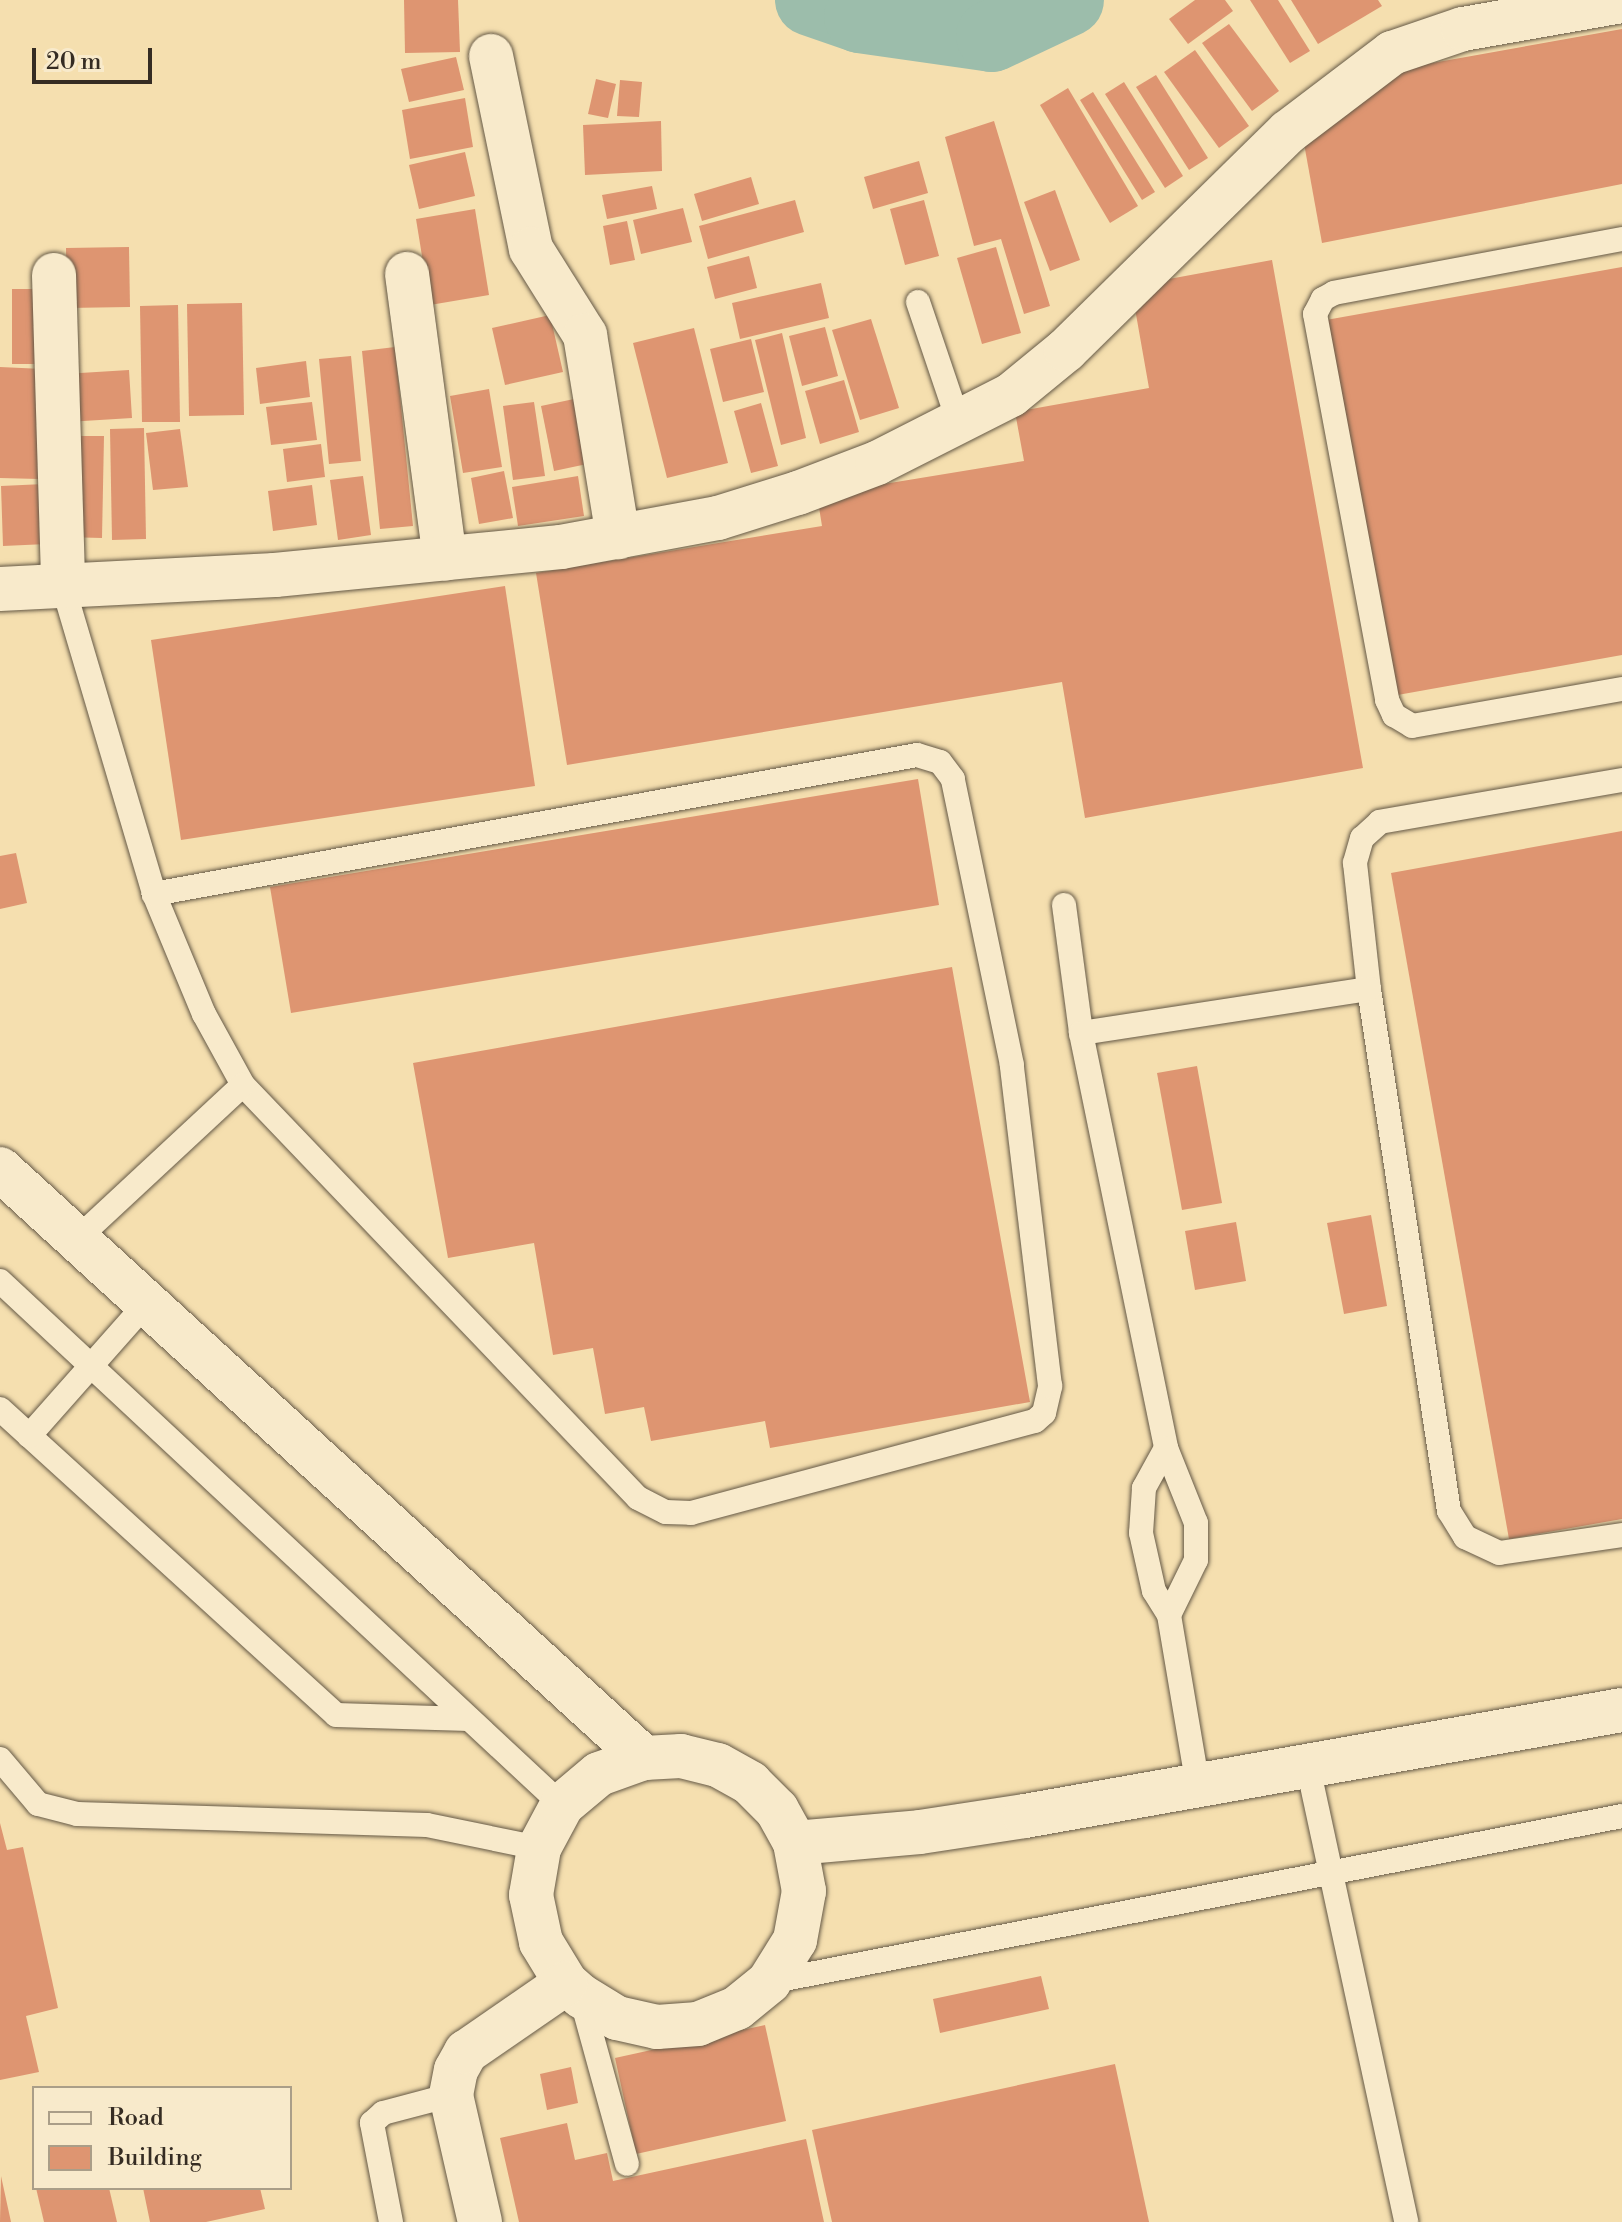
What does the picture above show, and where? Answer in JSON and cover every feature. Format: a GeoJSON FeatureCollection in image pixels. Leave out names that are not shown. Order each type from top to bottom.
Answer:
{"type":"FeatureCollection","features":[{"type":"Feature","properties":{"kind":"street"},"geometry":{"type":"LineString","coordinates":[[0,589],[275,575],[445,558],[618,537],[718,518],[798,493],[959,423],[1011,395],[1066,350],[1288,132],[1392,53],[1463,29],[1622,1]]}},
{"type":"Feature","properties":{"kind":"street"},"geometry":{"type":"LineString","coordinates":[[491,56],[531,249],[585,335],[618,537]]}},
{"type":"Feature","properties":{"kind":"street"},"geometry":{"type":"LineString","coordinates":[[407,274],[445,558]]}},
{"type":"Feature","properties":{"kind":"street"},"geometry":{"type":"LineString","coordinates":[[54,275],[63,586]]}},
{"type":"Feature","properties":{"kind":"street"},"geometry":{"type":"LineString","coordinates":[[0,1169],[145,1305],[644,1758]]}},
{"type":"Feature","properties":{"kind":"street"},"geometry":{"type":"LineString","coordinates":[[795,1843],[920,1832],[1198,1787],[1622,1710]]}},
{"type":"Feature","properties":{"kind":"street"},"geometry":{"type":"LineString","coordinates":[[681,1756],[729,1771],[777,1810],[795,1843],[804,1891],[795,1940],[769,1982],[737,2008],[698,2024],[657,2027],[617,2018],[574,1990],[541,1942],[531,1895],[539,1848],[562,1805],[599,1774],[644,1758],[681,1756]]}},
{"type":"Feature","properties":{"kind":"street"},"geometry":{"type":"LineString","coordinates":[[480,2222],[451,2095],[466,2052],[574,1990]]}},
{"type":"Feature","properties":{"kind":"lane"},"geometry":{"type":"LineString","coordinates":[[1622,239],[1334,293],[1323,299],[1315,314],[1387,700],[1394,715],[1412,726],[1622,689]]}},
{"type":"Feature","properties":{"kind":"lane"},"geometry":{"type":"LineString","coordinates":[[918,302],[959,423]]}},
{"type":"Feature","properties":{"kind":"lane"},"geometry":{"type":"LineString","coordinates":[[63,586],[154,894],[204,1014],[243,1085],[621,1483],[652,1507],[691,1513],[1035,1421],[1048,1408],[1050,1386],[1012,1065],[953,779],[934,758],[917,755],[154,894]]}},
{"type":"Feature","properties":{"kind":"lane"},"geometry":{"type":"LineString","coordinates":[[1622,780],[1380,822],[1369,830],[1357,847],[1355,863],[1369,989],[1453,1521],[1473,1543],[1499,1553],[1622,1535]]}},
{"type":"Feature","properties":{"kind":"lane"},"geometry":{"type":"LineString","coordinates":[[1064,905],[1081,1033],[1166,1448],[1187,1495],[1198,1540],[1189,1578],[1169,1615]]}},
{"type":"Feature","properties":{"kind":"lane"},"geometry":{"type":"LineString","coordinates":[[1081,1033],[1369,989]]}},
{"type":"Feature","properties":{"kind":"lane"},"geometry":{"type":"LineString","coordinates":[[77,1239],[243,1085]]}},
{"type":"Feature","properties":{"kind":"lane"},"geometry":{"type":"LineString","coordinates":[[0,1281],[562,1805]]}},
{"type":"Feature","properties":{"kind":"lane"},"geometry":{"type":"LineString","coordinates":[[29,1436],[145,1305]]}},
{"type":"Feature","properties":{"kind":"lane"},"geometry":{"type":"LineString","coordinates":[[0,1409],[336,1715],[469,1719]]}},
{"type":"Feature","properties":{"kind":"lane"},"geometry":{"type":"LineString","coordinates":[[1166,1448],[1144,1488],[1141,1533],[1154,1591],[1169,1615],[1198,1787]]}},
{"type":"Feature","properties":{"kind":"lane"},"geometry":{"type":"LineString","coordinates":[[0,1759],[38,1804],[65,1812],[427,1825],[539,1848]]}},
{"type":"Feature","properties":{"kind":"lane"},"geometry":{"type":"LineString","coordinates":[[1308,1767],[1327,1874],[1406,2222]]}},
{"type":"Feature","properties":{"kind":"lane"},"geometry":{"type":"LineString","coordinates":[[769,1982],[1622,1816]]}},
{"type":"Feature","properties":{"kind":"lane"},"geometry":{"type":"LineString","coordinates":[[574,1990],[627,2164]]}},
{"type":"Feature","properties":{"kind":"lane"},"geometry":{"type":"LineString","coordinates":[[391,2222],[372,2123],[383,2113],[451,2095]]}},
{"type":"Feature","properties":{"kind":"building"},"geometry":{"type":"Polygon","coordinates":[[[404,0],[458,0],[460,52],[405,53],[404,0]]]}},
{"type":"Feature","properties":{"kind":"building"},"geometry":{"type":"Polygon","coordinates":[[[1195,0],[1225,0],[1233,11],[1188,44],[1169,19],[1195,0]]]}},
{"type":"Feature","properties":{"kind":"building"},"geometry":{"type":"Polygon","coordinates":[[[1250,0],[1278,0],[1310,51],[1290,63],[1250,0]]]}},
{"type":"Feature","properties":{"kind":"building"},"geometry":{"type":"Polygon","coordinates":[[[1291,0],[1378,0],[1382,6],[1318,44],[1291,0]]]}},
{"type":"Feature","properties":{"kind":"building"},"geometry":{"type":"Polygon","coordinates":[[[1229,24],[1279,91],[1252,111],[1202,43],[1229,24]]]}},
{"type":"Feature","properties":{"kind":"building"},"geometry":{"type":"Polygon","coordinates":[[[1622,29],[1622,184],[1322,243],[1303,138],[1382,72],[1622,29]]]}},
{"type":"Feature","properties":{"kind":"building"},"geometry":{"type":"Polygon","coordinates":[[[1195,50],[1249,126],[1219,148],[1164,72],[1195,50]]]}},
{"type":"Feature","properties":{"kind":"building"},"geometry":{"type":"Polygon","coordinates":[[[456,57],[464,90],[409,102],[401,69],[456,57]]]}},
{"type":"Feature","properties":{"kind":"building"},"geometry":{"type":"Polygon","coordinates":[[[1156,75],[1208,158],[1189,170],[1136,87],[1156,75]]]}},
{"type":"Feature","properties":{"kind":"building"},"geometry":{"type":"Polygon","coordinates":[[[596,79],[616,84],[608,118],[588,114],[596,79]]]}},
{"type":"Feature","properties":{"kind":"building"},"geometry":{"type":"Polygon","coordinates":[[[620,80],[642,82],[639,117],[617,116],[620,80]]]}},
{"type":"Feature","properties":{"kind":"building"},"geometry":{"type":"Polygon","coordinates":[[[1124,82],[1183,176],[1165,188],[1105,94],[1124,82]]]}},
{"type":"Feature","properties":{"kind":"building"},"geometry":{"type":"Polygon","coordinates":[[[1068,88],[1138,206],[1110,223],[1040,105],[1068,88]]]}},
{"type":"Feature","properties":{"kind":"building"},"geometry":{"type":"Polygon","coordinates":[[[1093,92],[1155,192],[1142,200],[1080,100],[1093,92]]]}},
{"type":"Feature","properties":{"kind":"building"},"geometry":{"type":"Polygon","coordinates":[[[465,98],[473,147],[410,159],[402,110],[465,98]]]}},
{"type":"Feature","properties":{"kind":"building"},"geometry":{"type":"Polygon","coordinates":[[[661,121],[662,171],[585,175],[583,125],[661,121]]]}},
{"type":"Feature","properties":{"kind":"building"},"geometry":{"type":"Polygon","coordinates":[[[994,121],[1050,306],[1024,314],[1001,239],[974,246],[945,137],[994,121]]]}},
{"type":"Feature","properties":{"kind":"building"},"geometry":{"type":"Polygon","coordinates":[[[465,152],[475,196],[419,209],[409,165],[465,152]]]}},
{"type":"Feature","properties":{"kind":"building"},"geometry":{"type":"Polygon","coordinates":[[[919,161],[928,193],[873,209],[864,177],[919,161]]]}},
{"type":"Feature","properties":{"kind":"building"},"geometry":{"type":"Polygon","coordinates":[[[751,177],[759,204],[702,221],[694,194],[751,177]]]}},
{"type":"Feature","properties":{"kind":"building"},"geometry":{"type":"Polygon","coordinates":[[[652,186],[657,209],[607,219],[602,195],[652,186]]]}},
{"type":"Feature","properties":{"kind":"building"},"geometry":{"type":"Polygon","coordinates":[[[1055,190],[1080,260],[1050,271],[1024,202],[1055,190]]]}},
{"type":"Feature","properties":{"kind":"building"},"geometry":{"type":"Polygon","coordinates":[[[795,200],[804,232],[708,259],[699,226],[795,200]]]}},
{"type":"Feature","properties":{"kind":"building"},"geometry":{"type":"Polygon","coordinates":[[[924,200],[939,256],[905,265],[890,209],[924,200]]]}},
{"type":"Feature","properties":{"kind":"building"},"geometry":{"type":"Polygon","coordinates":[[[683,208],[692,242],[641,254],[633,220],[683,208]]]}},
{"type":"Feature","properties":{"kind":"building"},"geometry":{"type":"Polygon","coordinates":[[[475,209],[489,295],[430,305],[416,219],[475,209]]]}},
{"type":"Feature","properties":{"kind":"building"},"geometry":{"type":"Polygon","coordinates":[[[627,221],[635,260],[610,265],[603,226],[627,221]]]}},
{"type":"Feature","properties":{"kind":"building"},"geometry":{"type":"Polygon","coordinates":[[[129,247],[130,307],[67,308],[66,248],[129,247]]]}},
{"type":"Feature","properties":{"kind":"building"},"geometry":{"type":"Polygon","coordinates":[[[996,247],[1021,333],[982,344],[957,258],[996,247]]]}},
{"type":"Feature","properties":{"kind":"building"},"geometry":{"type":"Polygon","coordinates":[[[749,256],[757,288],[715,299],[707,267],[749,256]]]}},
{"type":"Feature","properties":{"kind":"building"},"geometry":{"type":"Polygon","coordinates":[[[1272,260],[1363,768],[1085,818],[1062,682],[567,765],[536,573],[822,526],[817,495],[1024,461],[1015,412],[1149,388],[1131,286],[1272,260]]]}},
{"type":"Feature","properties":{"kind":"building"},"geometry":{"type":"Polygon","coordinates":[[[1622,267],[1622,655],[1392,696],[1326,320],[1622,267]]]}},
{"type":"Feature","properties":{"kind":"building"},"geometry":{"type":"Polygon","coordinates":[[[821,283],[829,318],[740,339],[732,303],[821,283]]]}},
{"type":"Feature","properties":{"kind":"building"},"geometry":{"type":"Polygon","coordinates":[[[12,289],[50,289],[50,364],[12,364],[12,289]]]}},
{"type":"Feature","properties":{"kind":"building"},"geometry":{"type":"Polygon","coordinates":[[[242,303],[244,415],[189,416],[187,304],[242,303]]]}},
{"type":"Feature","properties":{"kind":"building"},"geometry":{"type":"Polygon","coordinates":[[[178,305],[180,422],[142,422],[140,306],[178,305]]]}},
{"type":"Feature","properties":{"kind":"building"},"geometry":{"type":"Polygon","coordinates":[[[550,315],[563,372],[505,385],[492,328],[550,315]]]}},
{"type":"Feature","properties":{"kind":"building"},"geometry":{"type":"Polygon","coordinates":[[[871,319],[899,408],[860,420],[832,330],[871,319]]]}},
{"type":"Feature","properties":{"kind":"building"},"geometry":{"type":"Polygon","coordinates":[[[825,327],[838,376],[802,386],[789,336],[825,327]]]}},
{"type":"Feature","properties":{"kind":"building"},"geometry":{"type":"Polygon","coordinates":[[[694,328],[728,463],[667,478],[633,343],[694,328]]]}},
{"type":"Feature","properties":{"kind":"building"},"geometry":{"type":"Polygon","coordinates":[[[782,333],[806,438],[781,445],[755,340],[782,333]]]}},
{"type":"Feature","properties":{"kind":"building"},"geometry":{"type":"Polygon","coordinates":[[[751,339],[764,392],[723,402],[710,349],[751,339]]]}},
{"type":"Feature","properties":{"kind":"building"},"geometry":{"type":"Polygon","coordinates":[[[395,347],[413,526],[380,529],[362,351],[395,347]]]}},
{"type":"Feature","properties":{"kind":"building"},"geometry":{"type":"Polygon","coordinates":[[[351,356],[361,461],[329,464],[319,359],[351,356]]]}},
{"type":"Feature","properties":{"kind":"building"},"geometry":{"type":"Polygon","coordinates":[[[306,361],[310,397],[260,404],[256,368],[306,361]]]}},
{"type":"Feature","properties":{"kind":"building"},"geometry":{"type":"Polygon","coordinates":[[[0,367],[43,369],[39,479],[0,478],[0,367]]]}},
{"type":"Feature","properties":{"kind":"building"},"geometry":{"type":"Polygon","coordinates":[[[129,370],[132,418],[67,422],[64,374],[129,370]]]}},
{"type":"Feature","properties":{"kind":"building"},"geometry":{"type":"Polygon","coordinates":[[[844,380],[859,432],[820,444],[805,391],[844,380]]]}},
{"type":"Feature","properties":{"kind":"building"},"geometry":{"type":"Polygon","coordinates":[[[489,389],[502,467],[463,473],[450,396],[489,389]]]}},
{"type":"Feature","properties":{"kind":"building"},"geometry":{"type":"Polygon","coordinates":[[[574,399],[587,464],[554,471],[541,406],[574,399]]]}},
{"type":"Feature","properties":{"kind":"building"},"geometry":{"type":"Polygon","coordinates":[[[312,402],[317,440],[271,445],[266,407],[312,402]]]}},
{"type":"Feature","properties":{"kind":"building"},"geometry":{"type":"Polygon","coordinates":[[[534,402],[545,476],[513,480],[503,406],[534,402]]]}},
{"type":"Feature","properties":{"kind":"building"},"geometry":{"type":"Polygon","coordinates":[[[761,403],[778,466],[751,473],[734,411],[761,403]]]}},
{"type":"Feature","properties":{"kind":"building"},"geometry":{"type":"Polygon","coordinates":[[[144,428],[146,539],[112,540],[110,429],[144,428]]]}},
{"type":"Feature","properties":{"kind":"building"},"geometry":{"type":"Polygon","coordinates":[[[180,429],[188,487],[153,490],[146,433],[180,429]]]}},
{"type":"Feature","properties":{"kind":"building"},"geometry":{"type":"Polygon","coordinates":[[[66,436],[104,436],[102,538],[64,537],[66,436]]]}},
{"type":"Feature","properties":{"kind":"building"},"geometry":{"type":"Polygon","coordinates":[[[321,444],[325,477],[287,482],[283,449],[321,444]]]}},
{"type":"Feature","properties":{"kind":"building"},"geometry":{"type":"Polygon","coordinates":[[[504,471],[513,518],[479,524],[471,478],[504,471]]]}},
{"type":"Feature","properties":{"kind":"building"},"geometry":{"type":"Polygon","coordinates":[[[363,476],[371,535],[338,540],[330,480],[363,476]]]}},
{"type":"Feature","properties":{"kind":"building"},"geometry":{"type":"Polygon","coordinates":[[[578,476],[584,516],[518,526],[512,487],[578,476]]]}},
{"type":"Feature","properties":{"kind":"building"},"geometry":{"type":"Polygon","coordinates":[[[44,484],[47,544],[3,546],[1,486],[44,484]]]}},
{"type":"Feature","properties":{"kind":"building"},"geometry":{"type":"Polygon","coordinates":[[[312,485],[317,525],[273,531],[268,491],[312,485]]]}},
{"type":"Feature","properties":{"kind":"building"},"geometry":{"type":"Polygon","coordinates":[[[505,586],[535,786],[181,840],[151,640],[505,586]]]}},
{"type":"Feature","properties":{"kind":"building"},"geometry":{"type":"Polygon","coordinates":[[[918,779],[939,905],[291,1013],[270,887],[918,779]]]}},
{"type":"Feature","properties":{"kind":"building"},"geometry":{"type":"Polygon","coordinates":[[[1622,831],[1622,1519],[1509,1539],[1391,873],[1622,831]]]}},
{"type":"Feature","properties":{"kind":"building"},"geometry":{"type":"Polygon","coordinates":[[[16,853],[27,903],[0,909],[0,856],[16,853]]]}},
{"type":"Feature","properties":{"kind":"building"},"geometry":{"type":"Polygon","coordinates":[[[952,967],[1030,1402],[770,1448],[765,1421],[651,1441],[644,1407],[605,1414],[593,1348],[553,1355],[534,1243],[448,1258],[413,1063],[952,967]]]}},
{"type":"Feature","properties":{"kind":"building"},"geometry":{"type":"Polygon","coordinates":[[[1197,1066],[1222,1203],[1182,1210],[1157,1073],[1197,1066]]]}},
{"type":"Feature","properties":{"kind":"building"},"geometry":{"type":"Polygon","coordinates":[[[1371,1215],[1387,1306],[1344,1314],[1327,1223],[1371,1215]]]}},
{"type":"Feature","properties":{"kind":"building"},"geometry":{"type":"Polygon","coordinates":[[[1236,1222],[1246,1281],[1195,1290],[1185,1231],[1236,1222]]]}},
{"type":"Feature","properties":{"kind":"building"},"geometry":{"type":"Polygon","coordinates":[[[0,1823],[7,1850],[23,1847],[58,2008],[26,2016],[39,2072],[0,2080],[0,1823]]]}},
{"type":"Feature","properties":{"kind":"building"},"geometry":{"type":"Polygon","coordinates":[[[1041,1976],[1049,2009],[940,2033],[933,1999],[1041,1976]]]}},
{"type":"Feature","properties":{"kind":"building"},"geometry":{"type":"Polygon","coordinates":[[[765,2025],[786,2121],[636,2154],[615,2058],[765,2025]]]}},
{"type":"Feature","properties":{"kind":"building"},"geometry":{"type":"Polygon","coordinates":[[[1115,2064],[1149,2222],[832,2222],[812,2130],[1115,2064]]]}},
{"type":"Feature","properties":{"kind":"building"},"geometry":{"type":"Polygon","coordinates":[[[571,2067],[578,2103],[547,2110],[540,2074],[571,2067]]]}},
{"type":"Feature","properties":{"kind":"building"},"geometry":{"type":"Polygon","coordinates":[[[567,2123],[575,2160],[607,2153],[613,2181],[806,2139],[824,2222],[519,2222],[500,2138],[567,2123]]]}},
{"type":"Feature","properties":{"kind":"building"},"geometry":{"type":"Polygon","coordinates":[[[1,2176],[11,2222],[0,2222],[1,2176]]]}},
{"type":"Feature","properties":{"kind":"building"},"geometry":{"type":"Polygon","coordinates":[[[36,2190],[109,2190],[117,2222],[44,2222],[36,2190]]]}},
{"type":"Feature","properties":{"kind":"building"},"geometry":{"type":"Polygon","coordinates":[[[143,2190],[260,2190],[265,2209],[206,2222],[150,2222],[143,2190]]]}},
{"type":"Feature","properties":{"kind":"waterway"},"geometry":{"type":"LineString","coordinates":[[811,0],[860,17],[992,36],[1068,0]]}}]}
